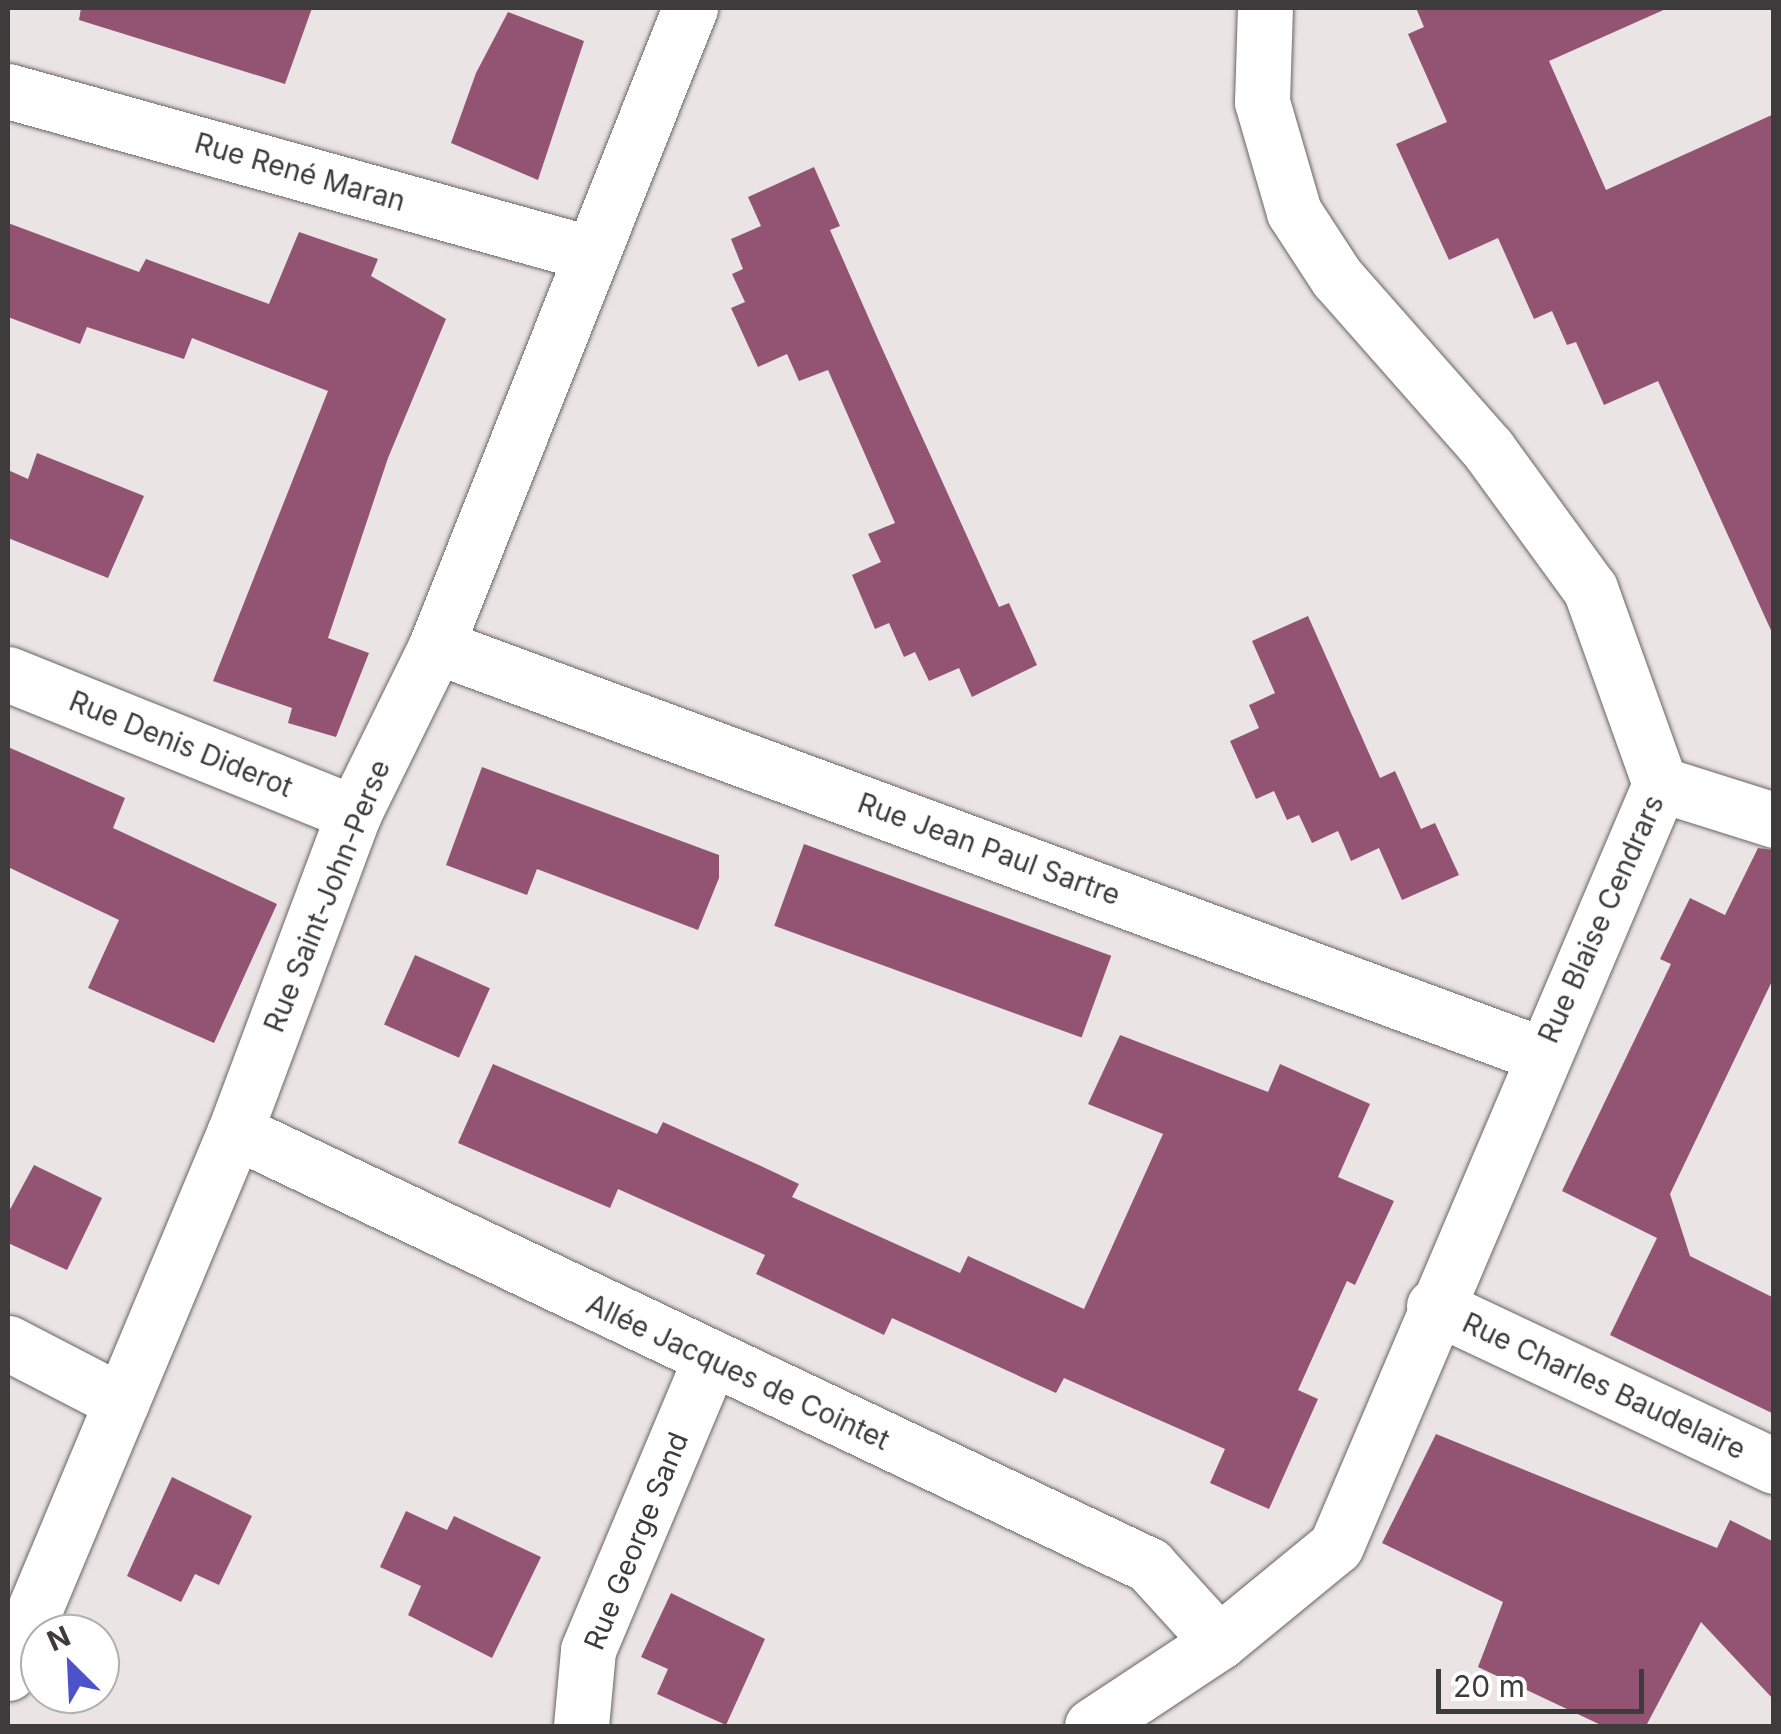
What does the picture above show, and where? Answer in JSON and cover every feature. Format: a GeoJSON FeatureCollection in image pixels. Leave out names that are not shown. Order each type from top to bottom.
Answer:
{"type":"FeatureCollection","features":[{"type":"Feature","properties":{"kind":"street","name":"Rue Saint-John-Perse"},"geometry":{"type":"LineString","coordinates":[[8,1673],[235,1131],[354,813],[436,646],[690,8]]}},
{"type":"Feature","properties":{"kind":"street","name":"Rue Blaise Cendrars"},"geometry":{"type":"LineString","coordinates":[[1092,1726],[1219,1642],[1336,1546],[1541,1054],[1660,784],[1590,589],[1488,450],[1337,278],[1294,212],[1262,102],[1265,8]]}},
{"type":"Feature","properties":{"kind":"street","name":"Rue René Maran"},"geometry":{"type":"LineString","coordinates":[[8,91],[592,254]]}},
{"type":"Feature","properties":{"kind":"street","name":"Rue Jean Paul Sartre"},"geometry":{"type":"LineString","coordinates":[[436,646],[1541,1054]]}},
{"type":"Feature","properties":{"kind":"street","name":"Rue Denis Diderot"},"geometry":{"type":"LineString","coordinates":[[8,674],[354,813]]}},
{"type":"Feature","properties":{"kind":"street"},"geometry":{"type":"LineString","coordinates":[[1660,784],[1774,820]]}},
{"type":"Feature","properties":{"kind":"street","name":"Allée Jacques de Cointet"},"geometry":{"type":"LineString","coordinates":[[235,1131],[710,1360],[1150,1565],[1219,1642]]}},
{"type":"Feature","properties":{"kind":"street","name":"Rue Charles Baudelaire"},"geometry":{"type":"LineString","coordinates":[[1434,1306],[1774,1466]]}},
{"type":"Feature","properties":{"kind":"street"},"geometry":{"type":"LineString","coordinates":[[8,1344],[122,1402]]}},
{"type":"Feature","properties":{"kind":"street","name":"Rue George Sand"},"geometry":{"type":"LineString","coordinates":[[581,1726],[588,1650],[710,1360]]}},
{"type":"Feature","properties":{"kind":"building"},"geometry":{"type":"Polygon","coordinates":[[[81,8],[312,8],[285,84],[79,20],[81,8]]]}},
{"type":"Feature","properties":{"kind":"building"},"geometry":{"type":"Polygon","coordinates":[[[1416,8],[1668,8],[1549,61],[1606,190],[1774,114],[1774,637],[1658,381],[1604,405],[1576,342],[1567,345],[1552,311],[1534,319],[1498,238],[1449,260],[1396,144],[1447,122],[1408,34],[1424,27],[1416,8]]]}},
{"type":"Feature","properties":{"kind":"building"},"geometry":{"type":"Polygon","coordinates":[[[508,12],[584,41],[538,180],[451,143],[476,73],[508,12]]]}},
{"type":"Feature","properties":{"kind":"building"},"geometry":{"type":"Polygon","coordinates":[[[814,167],[840,226],[830,230],[881,346],[999,607],[1009,603],[1037,665],[972,697],[959,668],[929,681],[915,652],[904,657],[889,623],[875,629],[852,575],[881,562],[868,534],[895,523],[828,370],[799,381],[787,354],[758,367],[731,308],[745,302],[732,274],[743,269],[731,239],[761,226],[748,197],[814,167]]]}},
{"type":"Feature","properties":{"kind":"building"},"geometry":{"type":"Polygon","coordinates":[[[8,223],[139,272],[146,259],[269,304],[299,232],[378,259],[371,276],[446,319],[388,458],[328,638],[369,653],[336,737],[288,723],[292,708],[213,681],[328,391],[192,338],[184,359],[87,327],[80,344],[8,317],[8,223]]]}},
{"type":"Feature","properties":{"kind":"building"},"geometry":{"type":"Polygon","coordinates":[[[37,453],[144,496],[108,578],[8,538],[8,470],[28,479],[37,453]]]}},
{"type":"Feature","properties":{"kind":"building"},"geometry":{"type":"Polygon","coordinates":[[[1308,616],[1380,778],[1395,771],[1421,829],[1435,823],[1459,875],[1402,900],[1379,848],[1351,861],[1338,831],[1312,843],[1299,815],[1287,820],[1274,791],[1256,799],[1230,741],[1259,728],[1249,705],[1275,693],[1252,641],[1308,616]]]}},
{"type":"Feature","properties":{"kind":"building"},"geometry":{"type":"Polygon","coordinates":[[[8,747],[125,798],[113,828],[277,904],[214,1043],[88,988],[119,920],[8,867],[8,747]]]}},
{"type":"Feature","properties":{"kind":"building"},"geometry":{"type":"Polygon","coordinates":[[[482,767],[719,855],[719,878],[698,930],[537,869],[527,895],[446,865],[482,767]]]}},
{"type":"Feature","properties":{"kind":"building"},"geometry":{"type":"Polygon","coordinates":[[[804,844],[1111,956],[1082,1038],[774,926],[804,844]]]}},
{"type":"Feature","properties":{"kind":"building"},"geometry":{"type":"Polygon","coordinates":[[[1758,848],[1774,850],[1774,977],[1670,1194],[1690,1256],[1774,1298],[1774,1414],[1610,1335],[1657,1238],[1562,1191],[1671,964],[1660,959],[1690,898],[1725,915],[1758,848]]]}},
{"type":"Feature","properties":{"kind":"building"},"geometry":{"type":"Polygon","coordinates":[[[415,955],[490,988],[459,1058],[384,1024],[415,955]]]}},
{"type":"Feature","properties":{"kind":"building"},"geometry":{"type":"Polygon","coordinates":[[[1120,1035],[1268,1092],[1280,1064],[1370,1104],[1338,1177],[1394,1201],[1355,1285],[1347,1281],[1298,1390],[1318,1399],[1269,1509],[1210,1483],[1225,1449],[1064,1378],[1056,1393],[892,1318],[884,1335],[756,1274],[765,1255],[618,1189],[610,1208],[458,1143],[493,1064],[657,1134],[663,1122],[799,1184],[792,1197],[960,1273],[968,1256],[1084,1309],[1163,1134],[1088,1104],[1120,1035]]]}},
{"type":"Feature","properties":{"kind":"building"},"geometry":{"type":"Polygon","coordinates":[[[34,1165],[102,1198],[67,1270],[8,1243],[8,1213],[34,1165]]]}},
{"type":"Feature","properties":{"kind":"building"},"geometry":{"type":"Polygon","coordinates":[[[1436,1434],[1717,1548],[1730,1520],[1774,1542],[1774,1700],[1701,1622],[1646,1726],[1603,1726],[1478,1667],[1503,1602],[1382,1543],[1436,1434]]]}},
{"type":"Feature","properties":{"kind":"building"},"geometry":{"type":"Polygon","coordinates":[[[172,1477],[252,1516],[219,1585],[195,1574],[181,1602],[127,1576],[172,1477]]]}},
{"type":"Feature","properties":{"kind":"building"},"geometry":{"type":"Polygon","coordinates":[[[406,1511],[447,1530],[454,1516],[541,1557],[492,1658],[408,1615],[421,1586],[380,1567],[406,1511]]]}},
{"type":"Feature","properties":{"kind":"building"},"geometry":{"type":"Polygon","coordinates":[[[671,1593],[765,1639],[726,1725],[657,1694],[668,1669],[641,1657],[671,1593]]]}}]}
